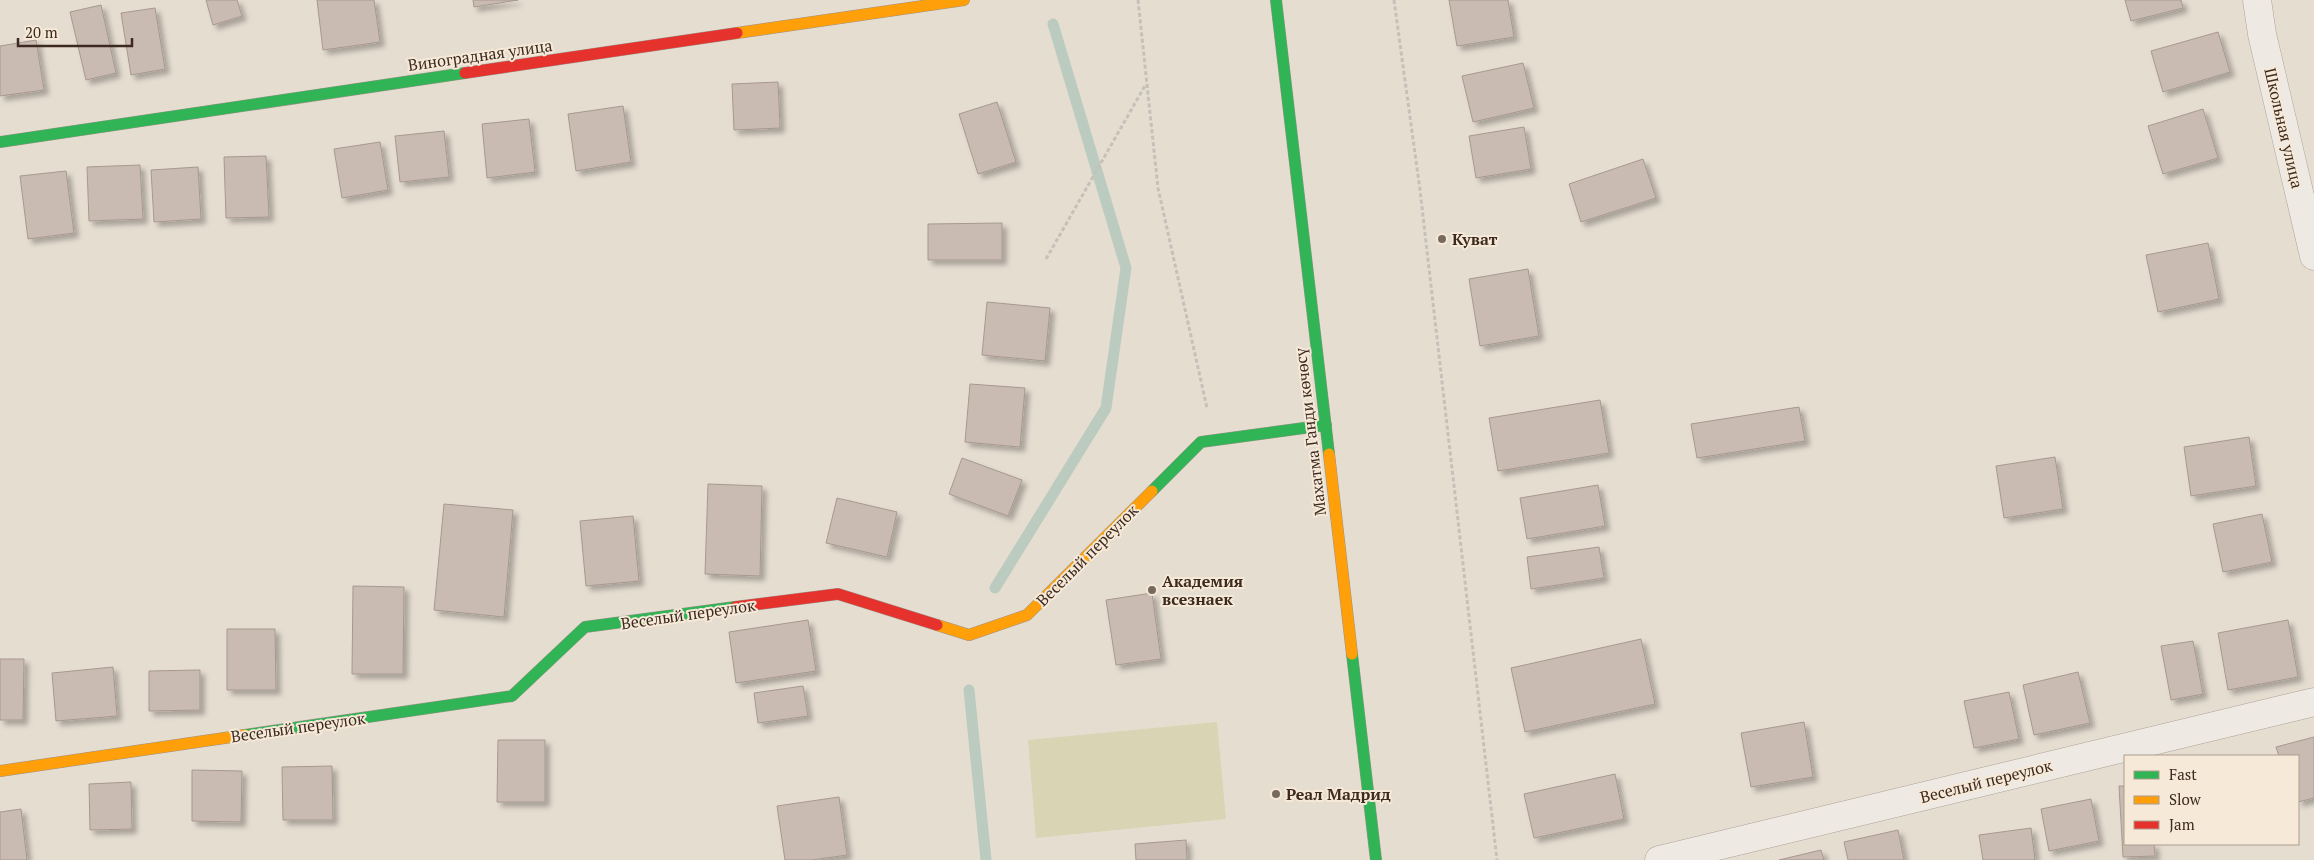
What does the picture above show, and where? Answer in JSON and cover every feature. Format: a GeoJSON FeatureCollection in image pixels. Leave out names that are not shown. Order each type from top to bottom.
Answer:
{"type":"FeatureCollection","features":[{"type":"Feature","properties":{"kind":"street","name":"Виноградная улица"},"geometry":{"type":"LineString","coordinates":[[0,142],[964,0]]}},
{"type":"Feature","properties":{"kind":"street","name":"Махатма Ганди көчөсү"},"geometry":{"type":"LineString","coordinates":[[1276,0],[1376,860]]}},
{"type":"Feature","properties":{"kind":"street","name":"Школьная улица"},"geometry":{"type":"LineString","coordinates":[[2257,0],[2262,34],[2314,256]]}},
{"type":"Feature","properties":{"kind":"street"},"geometry":{"type":"LineString","coordinates":[[2262,34],[2277,0]]}},
{"type":"Feature","properties":{"kind":"street","name":"Веселый переулок"},"geometry":{"type":"LineString","coordinates":[[0,771],[512,696],[585,627],[838,594],[968,635],[1027,615],[1201,442],[1326,425]]}},
{"type":"Feature","properties":{"kind":"street","name":"Веселый переулок"},"geometry":{"type":"LineString","coordinates":[[1659,860],[2314,702]]}},
{"type":"Feature","properties":{"kind":"path"},"geometry":{"type":"LineString","coordinates":[[1138,0],[1158,188],[1214,440]]}},
{"type":"Feature","properties":{"kind":"path"},"geometry":{"type":"LineString","coordinates":[[1394,0],[1420,190],[1497,860]]}},
{"type":"Feature","properties":{"kind":"path"},"geometry":{"type":"LineString","coordinates":[[1046,259],[1146,83]]}},
{"type":"Feature","properties":{"kind":"shaded area"},"geometry":{"type":"Polygon","coordinates":[[[1217,722],[1226,819],[1036,838],[1028,740],[1217,722]]]}},
{"type":"Feature","properties":{"kind":"building"},"geometry":{"type":"Polygon","coordinates":[[[206,0],[237,0],[242,16],[213,25],[206,0]]]}},
{"type":"Feature","properties":{"kind":"building"},"geometry":{"type":"Polygon","coordinates":[[[317,0],[374,0],[380,42],[323,50],[317,0]]]}},
{"type":"Feature","properties":{"kind":"building"},"geometry":{"type":"Polygon","coordinates":[[[473,0],[518,0],[474,7],[473,0]]]}},
{"type":"Feature","properties":{"kind":"building"},"geometry":{"type":"Polygon","coordinates":[[[1449,0],[1508,0],[1514,37],[1457,46],[1449,0]]]}},
{"type":"Feature","properties":{"kind":"building"},"geometry":{"type":"Polygon","coordinates":[[[2125,0],[2181,0],[2183,8],[2131,21],[2125,0]]]}},
{"type":"Feature","properties":{"kind":"building"},"geometry":{"type":"Polygon","coordinates":[[[101,5],[116,73],[86,80],[70,12],[101,5]]]}},
{"type":"Feature","properties":{"kind":"building"},"geometry":{"type":"Polygon","coordinates":[[[155,8],[165,69],[131,75],[121,13],[155,8]]]}},
{"type":"Feature","properties":{"kind":"building"},"geometry":{"type":"Polygon","coordinates":[[[2218,32],[2230,72],[2163,92],[2151,51],[2218,32]]]}},
{"type":"Feature","properties":{"kind":"building"},"geometry":{"type":"Polygon","coordinates":[[[36,40],[44,90],[0,96],[0,46],[36,40]]]}},
{"type":"Feature","properties":{"kind":"building"},"geometry":{"type":"Polygon","coordinates":[[[1523,63],[1534,108],[1473,122],[1462,76],[1523,63]]]}},
{"type":"Feature","properties":{"kind":"building"},"geometry":{"type":"Polygon","coordinates":[[[778,82],[780,128],[734,130],[732,84],[778,82]]]}},
{"type":"Feature","properties":{"kind":"building"},"geometry":{"type":"Polygon","coordinates":[[[997,102],[1016,162],[978,174],[959,114],[997,102]]]}},
{"type":"Feature","properties":{"kind":"building"},"geometry":{"type":"Polygon","coordinates":[[[623,106],[631,162],[576,171],[568,114],[623,106]]]}},
{"type":"Feature","properties":{"kind":"building"},"geometry":{"type":"Polygon","coordinates":[[[2203,109],[2218,158],[2163,174],[2148,126],[2203,109]]]}},
{"type":"Feature","properties":{"kind":"building"},"geometry":{"type":"Polygon","coordinates":[[[529,119],[535,172],[487,178],[482,124],[529,119]]]}},
{"type":"Feature","properties":{"kind":"building"},"geometry":{"type":"Polygon","coordinates":[[[1524,127],[1531,169],[1476,178],[1469,136],[1524,127]]]}},
{"type":"Feature","properties":{"kind":"building"},"geometry":{"type":"Polygon","coordinates":[[[444,131],[449,177],[400,182],[395,136],[444,131]]]}},
{"type":"Feature","properties":{"kind":"building"},"geometry":{"type":"Polygon","coordinates":[[[380,142],[388,190],[342,198],[334,149],[380,142]]]}},
{"type":"Feature","properties":{"kind":"building"},"geometry":{"type":"Polygon","coordinates":[[[266,156],[269,217],[226,218],[224,157],[266,156]]]}},
{"type":"Feature","properties":{"kind":"building"},"geometry":{"type":"Polygon","coordinates":[[[1643,159],[1656,198],[1581,222],[1569,184],[1643,159]]]}},
{"type":"Feature","properties":{"kind":"building"},"geometry":{"type":"Polygon","coordinates":[[[140,165],[143,219],[89,221],[87,167],[140,165]]]}},
{"type":"Feature","properties":{"kind":"building"},"geometry":{"type":"Polygon","coordinates":[[[198,167],[201,219],[154,222],[151,170],[198,167]]]}},
{"type":"Feature","properties":{"kind":"building"},"geometry":{"type":"Polygon","coordinates":[[[66,171],[74,233],[28,239],[20,176],[66,171]]]}},
{"type":"Feature","properties":{"kind":"building"},"geometry":{"type":"Polygon","coordinates":[[[1002,223],[1002,260],[928,260],[928,224],[1002,223]]]}},
{"type":"Feature","properties":{"kind":"building"},"geometry":{"type":"Polygon","coordinates":[[[2208,243],[2219,299],[2158,312],[2146,255],[2208,243]]]}},
{"type":"Feature","properties":{"kind":"building"},"geometry":{"type":"Polygon","coordinates":[[[1528,269],[1539,336],[1480,346],[1469,279],[1528,269]]]}},
{"type":"Feature","properties":{"kind":"building"},"geometry":{"type":"Polygon","coordinates":[[[987,302],[1050,308],[1045,361],[982,355],[987,302]]]}},
{"type":"Feature","properties":{"kind":"building"},"geometry":{"type":"Polygon","coordinates":[[[970,384],[1025,388],[1020,447],[965,442],[970,384]]]}},
{"type":"Feature","properties":{"kind":"building"},"geometry":{"type":"Polygon","coordinates":[[[1600,400],[1609,453],[1498,471],[1489,418],[1600,400]]]}},
{"type":"Feature","properties":{"kind":"building"},"geometry":{"type":"Polygon","coordinates":[[[1799,407],[1805,441],[1697,458],[1691,424],[1799,407]]]}},
{"type":"Feature","properties":{"kind":"building"},"geometry":{"type":"Polygon","coordinates":[[[2249,437],[2256,486],[2191,496],[2184,447],[2249,437]]]}},
{"type":"Feature","properties":{"kind":"building"},"geometry":{"type":"Polygon","coordinates":[[[2055,457],[2063,509],[2004,518],[1996,466],[2055,457]]]}},
{"type":"Feature","properties":{"kind":"building"},"geometry":{"type":"Polygon","coordinates":[[[962,458],[1022,480],[1008,516],[949,494],[962,458]]]}},
{"type":"Feature","properties":{"kind":"building"},"geometry":{"type":"Polygon","coordinates":[[[708,484],[762,486],[760,576],[705,574],[708,484]]]}},
{"type":"Feature","properties":{"kind":"building"},"geometry":{"type":"Polygon","coordinates":[[[1598,485],[1605,526],[1527,539],[1520,498],[1598,485]]]}},
{"type":"Feature","properties":{"kind":"building"},"geometry":{"type":"Polygon","coordinates":[[[837,498],[897,512],[887,557],[826,543],[837,498]]]}},
{"type":"Feature","properties":{"kind":"building"},"geometry":{"type":"Polygon","coordinates":[[[444,504],[513,510],[504,617],[434,610],[444,504]]]}},
{"type":"Feature","properties":{"kind":"building"},"geometry":{"type":"Polygon","coordinates":[[[2262,514],[2272,562],[2223,572],[2213,524],[2262,514]]]}},
{"type":"Feature","properties":{"kind":"building"},"geometry":{"type":"Polygon","coordinates":[[[633,516],[639,581],[586,586],[580,521],[633,516]]]}},
{"type":"Feature","properties":{"kind":"building"},"geometry":{"type":"Polygon","coordinates":[[[1599,547],[1604,578],[1531,589],[1527,557],[1599,547]]]}},
{"type":"Feature","properties":{"kind":"building"},"geometry":{"type":"Polygon","coordinates":[[[353,586],[404,587],[403,674],[352,674],[353,586]]]}},
{"type":"Feature","properties":{"kind":"building"},"geometry":{"type":"Polygon","coordinates":[[[1152,593],[1161,659],[1116,665],[1106,600],[1152,593]]]}},
{"type":"Feature","properties":{"kind":"building"},"geometry":{"type":"Polygon","coordinates":[[[808,620],[816,671],[736,683],[729,632],[808,620]]]}},
{"type":"Feature","properties":{"kind":"building"},"geometry":{"type":"Polygon","coordinates":[[[2288,620],[2298,677],[2228,690],[2218,633],[2288,620]]]}},
{"type":"Feature","properties":{"kind":"building"},"geometry":{"type":"Polygon","coordinates":[[[227,629],[275,629],[276,690],[227,690],[227,629]]]}},
{"type":"Feature","properties":{"kind":"building"},"geometry":{"type":"Polygon","coordinates":[[[1641,639],[1655,704],[1525,732],[1511,668],[1641,639]]]}},
{"type":"Feature","properties":{"kind":"building"},"geometry":{"type":"Polygon","coordinates":[[[2193,641],[2203,694],[2171,700],[2161,646],[2193,641]]]}},
{"type":"Feature","properties":{"kind":"building"},"geometry":{"type":"Polygon","coordinates":[[[0,659],[24,659],[23,720],[0,720],[0,659]]]}},
{"type":"Feature","properties":{"kind":"building"},"geometry":{"type":"Polygon","coordinates":[[[113,667],[117,716],[56,721],[52,673],[113,667]]]}},
{"type":"Feature","properties":{"kind":"building"},"geometry":{"type":"Polygon","coordinates":[[[200,670],[200,710],[149,711],[149,671],[200,670]]]}},
{"type":"Feature","properties":{"kind":"building"},"geometry":{"type":"Polygon","coordinates":[[[2078,672],[2090,723],[2034,735],[2023,685],[2078,672]]]}},
{"type":"Feature","properties":{"kind":"building"},"geometry":{"type":"Polygon","coordinates":[[[803,686],[808,716],[758,723],[754,693],[803,686]]]}},
{"type":"Feature","properties":{"kind":"building"},"geometry":{"type":"Polygon","coordinates":[[[2009,692],[2019,739],[1974,748],[1964,701],[2009,692]]]}},
{"type":"Feature","properties":{"kind":"building"},"geometry":{"type":"Polygon","coordinates":[[[1804,722],[1813,777],[1751,787],[1741,733],[1804,722]]]}},
{"type":"Feature","properties":{"kind":"building"},"geometry":{"type":"Polygon","coordinates":[[[2314,737],[2314,798],[2299,802],[2299,755],[2279,755],[2276,747],[2314,737]]]}},
{"type":"Feature","properties":{"kind":"building"},"geometry":{"type":"Polygon","coordinates":[[[498,740],[545,740],[545,802],[497,802],[498,740]]]}},
{"type":"Feature","properties":{"kind":"building"},"geometry":{"type":"Polygon","coordinates":[[[332,766],[333,820],[283,820],[282,767],[332,766]]]}},
{"type":"Feature","properties":{"kind":"building"},"geometry":{"type":"Polygon","coordinates":[[[192,770],[242,771],[241,822],[192,821],[192,770]]]}},
{"type":"Feature","properties":{"kind":"building"},"geometry":{"type":"Polygon","coordinates":[[[1615,774],[1624,819],[1534,838],[1524,794],[1615,774]]]}},
{"type":"Feature","properties":{"kind":"building"},"geometry":{"type":"Polygon","coordinates":[[[131,782],[132,829],[90,830],[89,784],[131,782]]]}},
{"type":"Feature","properties":{"kind":"building"},"geometry":{"type":"Polygon","coordinates":[[[2119,786],[2124,786],[2124,845],[2154,845],[2155,856],[2123,857],[2119,786]]]}},
{"type":"Feature","properties":{"kind":"building"},"geometry":{"type":"Polygon","coordinates":[[[839,797],[847,855],[812,860],[785,860],[777,806],[839,797]]]}},
{"type":"Feature","properties":{"kind":"building"},"geometry":{"type":"Polygon","coordinates":[[[2091,799],[2099,841],[2049,851],[2041,809],[2091,799]]]}},
{"type":"Feature","properties":{"kind":"building"},"geometry":{"type":"Polygon","coordinates":[[[21,809],[27,860],[0,860],[0,812],[21,809]]]}},
{"type":"Feature","properties":{"kind":"building"},"geometry":{"type":"Polygon","coordinates":[[[2031,828],[2035,860],[1983,860],[1979,835],[2031,828]]]}},
{"type":"Feature","properties":{"kind":"building"},"geometry":{"type":"Polygon","coordinates":[[[1898,830],[1904,860],[1848,860],[1844,842],[1898,830]]]}},
{"type":"Feature","properties":{"kind":"building"},"geometry":{"type":"Polygon","coordinates":[[[1186,840],[1187,860],[1136,860],[1135,844],[1186,840]]]}},
{"type":"Feature","properties":{"kind":"building"},"geometry":{"type":"Polygon","coordinates":[[[1821,850],[1824,860],[1779,860],[1821,850]]]}},
{"type":"Feature","properties":{"kind":"waterway"},"geometry":{"type":"LineString","coordinates":[[995,588],[1106,408],[1126,268],[1053,24]]}},
{"type":"Feature","properties":{"kind":"waterway"},"geometry":{"type":"LineString","coordinates":[[969,690],[986,860]]}},
{"type":"Feature","properties":{"kind":"traffic: fast"},"geometry":{"type":"LineString","coordinates":[[1276,0],[1329,454]]}},
{"type":"Feature","properties":{"kind":"traffic: fast"},"geometry":{"type":"LineString","coordinates":[[0,142],[465,73]]}},
{"type":"Feature","properties":{"kind":"traffic: fast"},"geometry":{"type":"LineString","coordinates":[[1152,491],[1201,442],[1326,425]]}},
{"type":"Feature","properties":{"kind":"traffic: fast"},"geometry":{"type":"LineString","coordinates":[[245,735],[512,696],[585,627],[735,607]]}},
{"type":"Feature","properties":{"kind":"traffic: fast"},"geometry":{"type":"LineString","coordinates":[[1352,654],[1376,860]]}},
{"type":"Feature","properties":{"kind":"traffic: slow"},"geometry":{"type":"LineString","coordinates":[[737,33],[964,0]]}},
{"type":"Feature","properties":{"kind":"traffic: slow"},"geometry":{"type":"LineString","coordinates":[[1329,454],[1352,654]]}},
{"type":"Feature","properties":{"kind":"traffic: slow"},"geometry":{"type":"LineString","coordinates":[[937,625],[969,635],[1027,615],[1152,491]]}},
{"type":"Feature","properties":{"kind":"traffic: slow"},"geometry":{"type":"LineString","coordinates":[[0,771],[245,735]]}},
{"type":"Feature","properties":{"kind":"traffic: jam"},"geometry":{"type":"LineString","coordinates":[[465,73],[737,33]]}},
{"type":"Feature","properties":{"kind":"traffic: jam"},"geometry":{"type":"LineString","coordinates":[[735,607],[838,594],[937,625]]}},
{"type":"Feature","properties":{"kind":"place","name":"Куват"},"geometry":{"type":"Point","coordinates":[1442,239]}},
{"type":"Feature","properties":{"kind":"place","name":"Академия всезнаек"},"geometry":{"type":"Point","coordinates":[1152,590]}},
{"type":"Feature","properties":{"kind":"place","name":"Реал Мадрид"},"geometry":{"type":"Point","coordinates":[1276,794]}}]}
